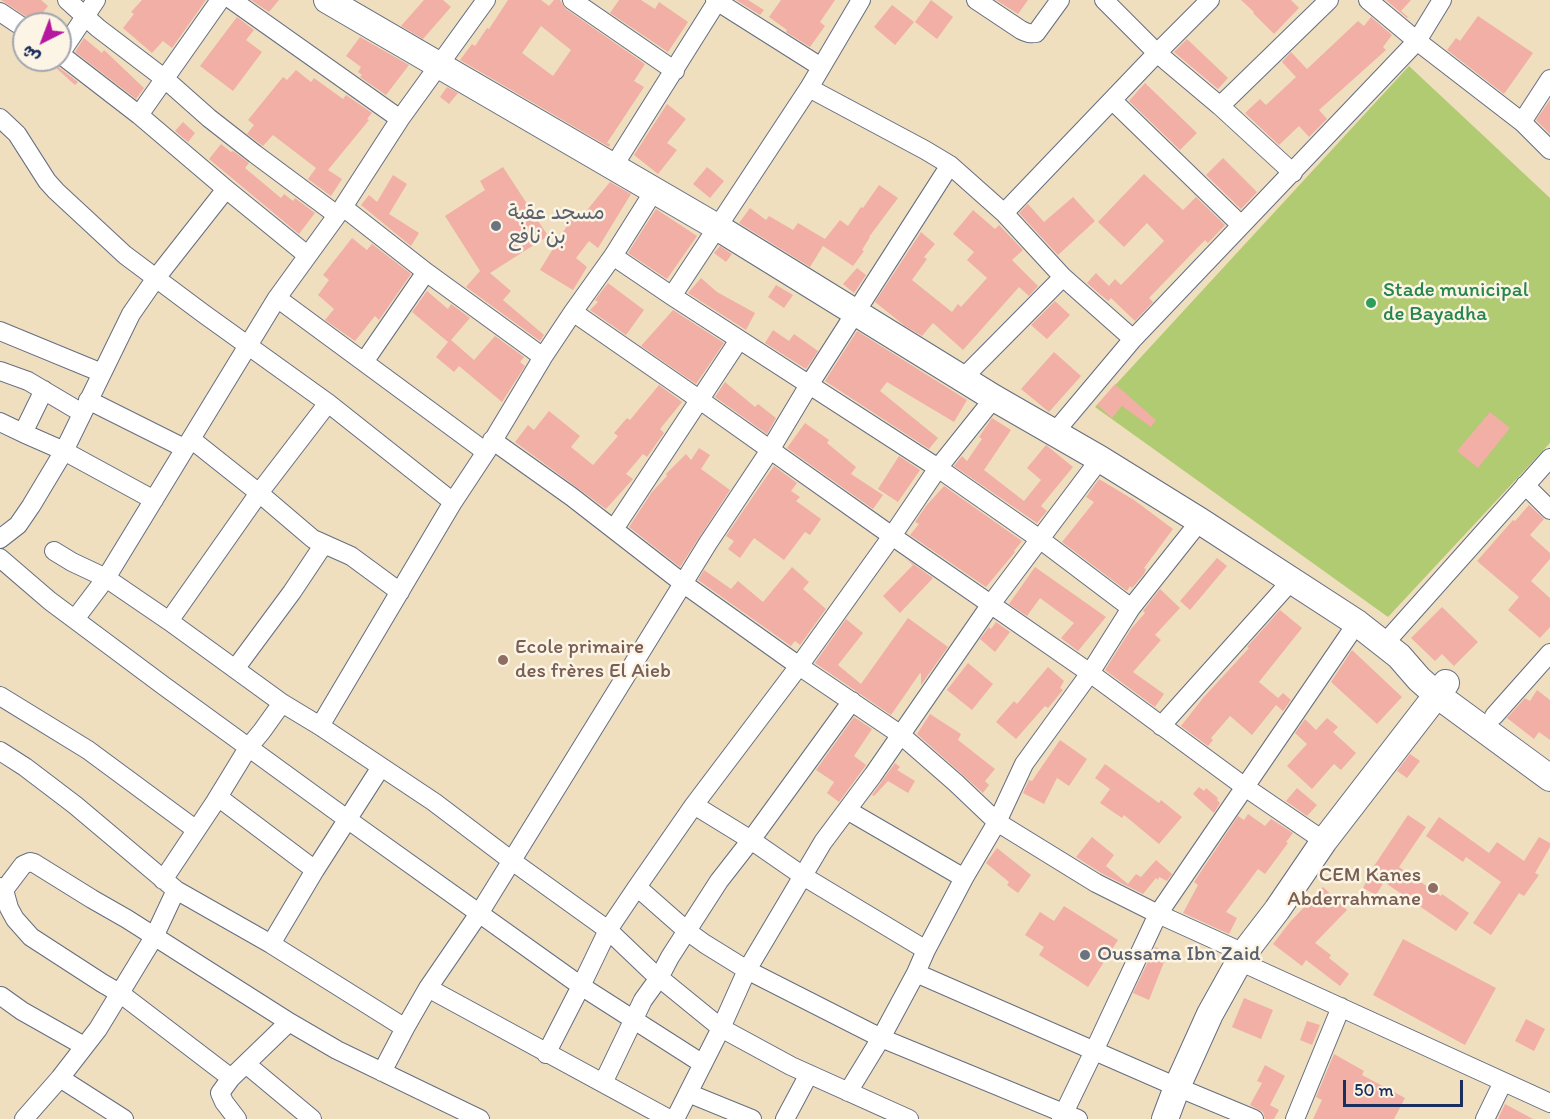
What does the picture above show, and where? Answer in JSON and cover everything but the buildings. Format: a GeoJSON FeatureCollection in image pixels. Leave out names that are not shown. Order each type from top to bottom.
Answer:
{"type":"FeatureCollection","features":[{"type":"Feature","properties":{"kind":"main road"},"geometry":{"type":"LineString","coordinates":[[327,0],[717,227],[994,398],[1100,459],[1357,623],[1392,650],[1419,679],[1442,688],[1494,716],[1550,757]]}},
{"type":"Feature","properties":{"kind":"main road"},"geometry":{"type":"LineString","coordinates":[[1442,688],[1550,778]]}},
{"type":"Feature","properties":{"kind":"main road"},"geometry":{"type":"LineString","coordinates":[[1165,1119],[1210,1014],[1242,957],[1324,841],[1442,688]]}},
{"type":"Feature","properties":{"kind":"street"},"geometry":{"type":"LineString","coordinates":[[67,0],[255,154],[340,211],[543,357]]}},
{"type":"Feature","properties":{"kind":"street"},"geometry":{"type":"LineString","coordinates":[[72,36],[96,0]]}},
{"type":"Feature","properties":{"kind":"street"},"geometry":{"type":"LineString","coordinates":[[75,619],[106,578],[277,298],[340,211],[400,119],[486,0]]}},
{"type":"Feature","properties":{"kind":"street"},"geometry":{"type":"LineString","coordinates":[[572,0],[675,71]]}},
{"type":"Feature","properties":{"kind":"street"},"geometry":{"type":"LineString","coordinates":[[613,167],[675,71],[717,0],[821,67]]}},
{"type":"Feature","properties":{"kind":"street"},"geometry":{"type":"LineString","coordinates":[[976,0],[1021,30],[1032,34],[1036,33],[1060,0]]}},
{"type":"Feature","properties":{"kind":"street"},"geometry":{"type":"LineString","coordinates":[[1104,0],[1157,53],[1220,106],[1293,173]]}},
{"type":"Feature","properties":{"kind":"street"},"geometry":{"type":"LineString","coordinates":[[1004,213],[1210,0]]}},
{"type":"Feature","properties":{"kind":"street"},"geometry":{"type":"LineString","coordinates":[[1220,106],[1329,0]]}},
{"type":"Feature","properties":{"kind":"street"},"geometry":{"type":"LineString","coordinates":[[1368,0],[1522,122],[1550,150]]}},
{"type":"Feature","properties":{"kind":"street"},"geometry":{"type":"LineString","coordinates":[[1054,433],[1133,339],[1417,41],[1442,0]]}},
{"type":"Feature","properties":{"kind":"street"},"geometry":{"type":"LineString","coordinates":[[139,115],[221,1],[400,119]]}},
{"type":"Feature","properties":{"kind":"street"},"geometry":{"type":"LineString","coordinates":[[672,296],[809,88],[853,2]]}},
{"type":"Feature","properties":{"kind":"street"},"geometry":{"type":"LineString","coordinates":[[72,63],[139,115],[307,255]]}},
{"type":"Feature","properties":{"kind":"street"},"geometry":{"type":"LineString","coordinates":[[1522,122],[1550,79]]}},
{"type":"Feature","properties":{"kind":"street"},"geometry":{"type":"LineString","coordinates":[[809,88],[950,165],[1004,213],[1063,277],[1133,339]]}},
{"type":"Feature","properties":{"kind":"street"},"geometry":{"type":"LineString","coordinates":[[1112,100],[1241,225]]}},
{"type":"Feature","properties":{"kind":"street"},"geometry":{"type":"LineString","coordinates":[[0,118],[17,134],[56,191],[124,255],[328,403],[453,502]]}},
{"type":"Feature","properties":{"kind":"street"},"geometry":{"type":"LineString","coordinates":[[382,1072],[428,988],[480,912],[708,543],[770,450],[950,165]]}},
{"type":"Feature","properties":{"kind":"street"},"geometry":{"type":"LineString","coordinates":[[0,539],[18,525],[64,451],[130,314],[226,189]]}},
{"type":"Feature","properties":{"kind":"street"},"geometry":{"type":"LineString","coordinates":[[320,726],[453,502],[543,357],[613,256],[654,191]]}},
{"type":"Feature","properties":{"kind":"street"},"geometry":{"type":"LineString","coordinates":[[613,256],[938,468],[1041,540],[1131,608]]}},
{"type":"Feature","properties":{"kind":"street"},"geometry":{"type":"LineString","coordinates":[[364,363],[426,272]]}},
{"type":"Feature","properties":{"kind":"street"},"geometry":{"type":"LineString","coordinates":[[963,378],[1063,277]]}},
{"type":"Feature","properties":{"kind":"street"},"geometry":{"type":"LineString","coordinates":[[277,298],[364,363],[489,446],[531,467],[684,584],[901,735],[997,822],[1096,883],[1341,1007],[1550,1103]]}},
{"type":"Feature","properties":{"kind":"street"},"geometry":{"type":"LineString","coordinates":[[573,312],[1090,673],[1245,787],[1324,841]]}},
{"type":"Feature","properties":{"kind":"street"},"geometry":{"type":"LineString","coordinates":[[0,331],[102,373]]}},
{"type":"Feature","properties":{"kind":"street"},"geometry":{"type":"LineString","coordinates":[[614,530],[739,340]]}},
{"type":"Feature","properties":{"kind":"street"},"geometry":{"type":"LineString","coordinates":[[0,371],[85,407],[188,443],[259,493],[313,539],[351,556],[400,592]]}},
{"type":"Feature","properties":{"kind":"street"},"geometry":{"type":"LineString","coordinates":[[23,433],[44,390]]}},
{"type":"Feature","properties":{"kind":"street"},"geometry":{"type":"LineString","coordinates":[[546,1054],[608,930],[637,887],[694,805],[799,666],[938,468],[994,398]]}},
{"type":"Feature","properties":{"kind":"street"},"geometry":{"type":"LineString","coordinates":[[169,621],[259,493],[328,403]]}},
{"type":"Feature","properties":{"kind":"street"},"geometry":{"type":"LineString","coordinates":[[0,422],[64,451],[154,500]]}},
{"type":"Feature","properties":{"kind":"street"},"geometry":{"type":"LineString","coordinates":[[1392,650],[1525,485],[1550,458]]}},
{"type":"Feature","properties":{"kind":"street"},"geometry":{"type":"LineString","coordinates":[[675,1119],[721,1028],[747,970],[824,842],[992,604],[1100,459]]}},
{"type":"Feature","properties":{"kind":"street"},"geometry":{"type":"LineString","coordinates":[[1525,485],[1550,510]]}},
{"type":"Feature","properties":{"kind":"street"},"geometry":{"type":"LineString","coordinates":[[848,1092],[881,1038],[964,878],[997,822],[1023,764],[1090,673],[1131,608],[1200,521]]}},
{"type":"Feature","properties":{"kind":"street"},"geometry":{"type":"LineString","coordinates":[[235,669],[324,544]]}},
{"type":"Feature","properties":{"kind":"street"},"geometry":{"type":"LineString","coordinates":[[54,551],[106,578],[282,703],[434,802],[608,930],[659,978],[721,1028],[809,1074],[909,1119]]}},
{"type":"Feature","properties":{"kind":"street"},"geometry":{"type":"LineString","coordinates":[[0,558],[50,601],[248,748],[581,986],[703,1064]]}},
{"type":"Feature","properties":{"kind":"street"},"geometry":{"type":"LineString","coordinates":[[1161,726],[1292,580]]}},
{"type":"Feature","properties":{"kind":"street"},"geometry":{"type":"LineString","coordinates":[[637,887],[687,931],[747,970],[881,1038],[1068,1117],[1094,1051],[1158,914],[1357,623]]}},
{"type":"Feature","properties":{"kind":"street"},"geometry":{"type":"LineString","coordinates":[[1494,716],[1550,653]]}},
{"type":"Feature","properties":{"kind":"street"},"geometry":{"type":"LineString","coordinates":[[0,696],[88,750],[195,829]]}},
{"type":"Feature","properties":{"kind":"street"},"geometry":{"type":"LineString","coordinates":[[603,1083],[643,1000],[719,881],[852,701]]}},
{"type":"Feature","properties":{"kind":"street"},"geometry":{"type":"LineString","coordinates":[[24,1119],[60,1078],[98,1029],[121,994],[154,937],[170,885],[195,829],[248,748],[282,703]]}},
{"type":"Feature","properties":{"kind":"street"},"geometry":{"type":"LineString","coordinates":[[0,751],[25,767],[75,806],[170,885],[271,944],[405,1028]]}},
{"type":"Feature","properties":{"kind":"street"},"geometry":{"type":"LineString","coordinates":[[271,944],[381,767]]}},
{"type":"Feature","properties":{"kind":"street"},"geometry":{"type":"LineString","coordinates":[[218,797],[315,870]]}},
{"type":"Feature","properties":{"kind":"street"},"geometry":{"type":"LineString","coordinates":[[694,805],[803,876],[926,950]]}},
{"type":"Feature","properties":{"kind":"street"},"geometry":{"type":"LineString","coordinates":[[847,810],[964,878]]}},
{"type":"Feature","properties":{"kind":"street"},"geometry":{"type":"LineString","coordinates":[[231,1078],[121,994],[31,938],[15,919],[2,889],[23,865],[34,863],[289,1022],[338,1050],[480,1119]]}},
{"type":"Feature","properties":{"kind":"street"},"geometry":{"type":"LineString","coordinates":[[916,973],[1254,1119]]}},
{"type":"Feature","properties":{"kind":"street"},"geometry":{"type":"LineString","coordinates":[[428,988],[669,1119]]}},
{"type":"Feature","properties":{"kind":"street"},"geometry":{"type":"LineString","coordinates":[[1,996],[84,1047]]}},
{"type":"Feature","properties":{"kind":"street"},"geometry":{"type":"LineString","coordinates":[[1295,1119],[1341,1007]]}},
{"type":"Feature","properties":{"kind":"street"},"geometry":{"type":"LineString","coordinates":[[237,1119],[220,1094],[231,1078],[289,1022]]}},
{"type":"Feature","properties":{"kind":"street"},"geometry":{"type":"LineString","coordinates":[[246,1064],[312,1119]]}},
{"type":"Feature","properties":{"kind":"street"},"geometry":{"type":"LineString","coordinates":[[785,1119],[809,1074]]}},
{"type":"Feature","properties":{"kind":"street"},"geometry":{"type":"LineString","coordinates":[[60,1078],[123,1119]]}},
{"type":"Feature","properties":{"kind":"street"},"geometry":{"type":"LineString","coordinates":[[1485,1119],[1503,1082]]}},
{"type":"Feature","properties":{"kind":"street"},"geometry":{"type":"LineString","coordinates":[[688,1093],[752,1119]]}},
{"type":"Feature","properties":{"kind":"green space","name":"Stade municipal de Bayadha"},"geometry":{"type":"Polygon","coordinates":[[[1409,66],[1550,198],[1550,443],[1388,617],[1095,407],[1409,66]]]}},
{"type":"Feature","properties":{"kind":"place","name":"مسجد عقبة بن نافع"},"geometry":{"type":"Point","coordinates":[496,226]}},
{"type":"Feature","properties":{"kind":"place","name":"Stade municipal de Bayadha"},"geometry":{"type":"Point","coordinates":[1371,303]}},
{"type":"Feature","properties":{"kind":"place","name":"Ecole primaire des frères El Aieb"},"geometry":{"type":"Point","coordinates":[503,660]}},
{"type":"Feature","properties":{"kind":"place","name":"CEM Kanes Abderrahmane"},"geometry":{"type":"Point","coordinates":[1433,888]}},
{"type":"Feature","properties":{"kind":"place","name":"Oussama Ibn Zaid"},"geometry":{"type":"Point","coordinates":[1085,955]}}]}
